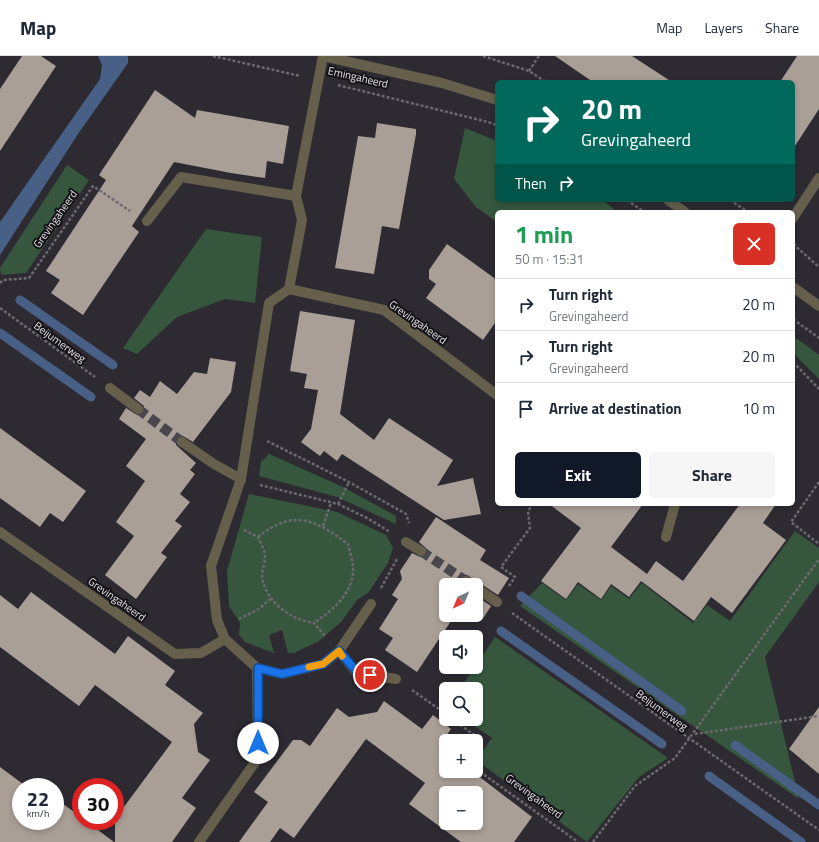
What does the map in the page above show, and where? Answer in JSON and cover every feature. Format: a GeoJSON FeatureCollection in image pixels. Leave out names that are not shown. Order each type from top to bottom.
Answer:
{"type":"FeatureCollection","features":[{"type":"Feature","properties":{"kind":"street"},"geometry":{"type":"LineString","coordinates":[[323,56],[317,80],[296,196],[302,220],[289,289],[269,303],[241,479],[211,566],[217,620],[225,639],[258,668],[282,674],[323,664],[339,651],[371,604]]}},
{"type":"Feature","properties":{"kind":"street","name":"Emingaheerd"},"geometry":{"type":"LineString","coordinates":[[323,56],[442,83],[495,99]]}},
{"type":"Feature","properties":{"kind":"street"},"geometry":{"type":"LineString","coordinates":[[147,222],[181,176],[296,196]]}},
{"type":"Feature","properties":{"kind":"street"},"geometry":{"type":"LineString","coordinates":[[795,215],[819,178]]}},
{"type":"Feature","properties":{"kind":"street"},"geometry":{"type":"LineString","coordinates":[[671,202],[682,210]]}},
{"type":"Feature","properties":{"kind":"street"},"geometry":{"type":"LineString","coordinates":[[795,288],[819,306]]}},
{"type":"Feature","properties":{"kind":"street","name":"Grevingaheerd"},"geometry":{"type":"LineString","coordinates":[[289,289],[384,310],[495,393]]}},
{"type":"Feature","properties":{"kind":"street"},"geometry":{"type":"LineString","coordinates":[[110,388],[138,409]]}},
{"type":"Feature","properties":{"kind":"street"},"geometry":{"type":"LineString","coordinates":[[182,442],[214,464],[241,479]]}},
{"type":"Feature","properties":{"kind":"street"},"geometry":{"type":"LineString","coordinates":[[666,537],[674,506]]}},
{"type":"Feature","properties":{"kind":"street","name":"Grevingaheerd"},"geometry":{"type":"LineString","coordinates":[[0,532],[175,654],[201,653],[225,639]]}},
{"type":"Feature","properties":{"kind":"street"},"geometry":{"type":"LineString","coordinates":[[406,542],[421,551]]}},
{"type":"Feature","properties":{"kind":"street"},"geometry":{"type":"LineString","coordinates":[[483,593],[497,602]]}},
{"type":"Feature","properties":{"kind":"street"},"geometry":{"type":"LineString","coordinates":[[339,651],[358,673],[396,679]]}},
{"type":"Feature","properties":{"kind":"street"},"geometry":{"type":"LineString","coordinates":[[199,842],[258,758],[258,668]]}},
{"type":"Feature","properties":{"kind":"path","name":"Emingaheerd"},"geometry":{"type":"LineString","coordinates":[[213,56],[317,80],[488,122],[495,125]]}},
{"type":"Feature","properties":{"kind":"path"},"geometry":{"type":"LineString","coordinates":[[483,56],[529,71],[543,80]]}},
{"type":"Feature","properties":{"kind":"path"},"geometry":{"type":"LineString","coordinates":[[529,71],[539,56]]}},
{"type":"Feature","properties":{"kind":"path","name":"Grevingaheerd"},"geometry":{"type":"LineString","coordinates":[[0,283],[3,280],[28,278],[93,186],[147,222]]}},
{"type":"Feature","properties":{"kind":"path"},"geometry":{"type":"LineString","coordinates":[[630,202],[641,210]]}},
{"type":"Feature","properties":{"kind":"path"},"geometry":{"type":"LineString","coordinates":[[733,202],[745,210]]}},
{"type":"Feature","properties":{"kind":"path"},"geometry":{"type":"LineString","coordinates":[[795,246],[819,267]]}},
{"type":"Feature","properties":{"kind":"path","name":"Beijumerweg"},"geometry":{"type":"LineString","coordinates":[[0,308],[110,388]]}},
{"type":"Feature","properties":{"kind":"path"},"geometry":{"type":"LineString","coordinates":[[795,320],[819,338]]}},
{"type":"Feature","properties":{"kind":"path"},"geometry":{"type":"LineString","coordinates":[[795,364],[819,389]]}},
{"type":"Feature","properties":{"kind":"path"},"geometry":{"type":"LineString","coordinates":[[248,432],[349,482],[406,514],[410,528],[406,542],[371,604]]}},
{"type":"Feature","properties":{"kind":"path"},"geometry":{"type":"LineString","coordinates":[[241,479],[275,490],[338,504],[367,518],[406,542]]}},
{"type":"Feature","properties":{"kind":"path"},"geometry":{"type":"LineString","coordinates":[[338,504],[349,482]]}},
{"type":"Feature","properties":{"kind":"path"},"geometry":{"type":"LineString","coordinates":[[819,482],[791,522],[819,544]]}},
{"type":"Feature","properties":{"kind":"path"},"geometry":{"type":"LineString","coordinates":[[323,526],[331,503]]}},
{"type":"Feature","properties":{"kind":"path"},"geometry":{"type":"LineString","coordinates":[[497,602],[515,577],[501,567],[530,528],[528,510],[531,506]]}},
{"type":"Feature","properties":{"kind":"path"},"geometry":{"type":"LineString","coordinates":[[258,537],[271,526],[287,521],[302,520],[323,526],[348,544],[353,571],[349,589],[334,609],[314,623]]}},
{"type":"Feature","properties":{"kind":"path"},"geometry":{"type":"LineString","coordinates":[[226,521],[258,537],[265,554],[262,569],[263,581],[270,599],[285,611],[303,621],[314,623],[339,651]]}},
{"type":"Feature","properties":{"kind":"path"},"geometry":{"type":"LineString","coordinates":[[593,842],[635,786],[675,758],[694,734],[819,559]]}},
{"type":"Feature","properties":{"kind":"path"},"geometry":{"type":"LineString","coordinates":[[220,628],[259,609],[270,599]]}},
{"type":"Feature","properties":{"kind":"path","name":"Beijumerweg"},"geometry":{"type":"LineString","coordinates":[[497,602],[819,830]]}},
{"type":"Feature","properties":{"kind":"path"},"geometry":{"type":"LineString","coordinates":[[396,679],[439,709]]}},
{"type":"Feature","properties":{"kind":"path"},"geometry":{"type":"LineString","coordinates":[[694,734],[819,716]]}},
{"type":"Feature","properties":{"kind":"path"},"geometry":{"type":"LineString","coordinates":[[462,726],[473,734]]}},
{"type":"Feature","properties":{"kind":"path","name":"Grevingaheerd"},"geometry":{"type":"LineString","coordinates":[[483,774],[578,842]]}},
{"type":"Feature","properties":{"kind":"green space"},"geometry":{"type":"Polygon","coordinates":[[[465,128],[495,140],[495,202],[605,202],[615,210],[495,210],[495,221],[476,207],[454,179],[465,128]]]}},
{"type":"Feature","properties":{"kind":"green space"},"geometry":{"type":"Polygon","coordinates":[[[67,165],[89,180],[26,273],[1,275],[0,268],[67,165]]]}},
{"type":"Feature","properties":{"kind":"green space"},"geometry":{"type":"Polygon","coordinates":[[[206,229],[262,237],[255,303],[225,299],[177,317],[137,354],[123,348],[206,229]]]}},
{"type":"Feature","properties":{"kind":"green space"},"geometry":{"type":"Polygon","coordinates":[[[795,337],[819,355],[819,379],[795,355],[795,337]]]}},
{"type":"Feature","properties":{"kind":"green space"},"geometry":{"type":"Polygon","coordinates":[[[269,454],[341,486],[396,516],[396,524],[337,497],[259,476],[261,462],[269,454]]]}},
{"type":"Feature","properties":{"kind":"green space"},"geometry":{"type":"Polygon","coordinates":[[[249,494],[337,512],[386,535],[393,548],[388,563],[368,593],[358,599],[341,622],[319,641],[294,653],[288,653],[282,630],[269,635],[274,653],[245,642],[239,635],[240,623],[229,606],[227,571],[249,494]]]}},
{"type":"Feature","properties":{"kind":"green space"},"geometry":{"type":"Polygon","coordinates":[[[795,531],[819,548],[819,582],[765,657],[799,799],[520,606],[542,583],[566,600],[578,584],[601,600],[611,586],[629,599],[642,583],[693,623],[707,605],[730,621],[795,531]]]}},
{"type":"Feature","properties":{"kind":"green space"},"geometry":{"type":"Polygon","coordinates":[[[495,637],[668,758],[639,777],[587,842],[483,765],[483,750],[492,738],[474,726],[483,726],[483,682],[465,682],[470,674],[483,674],[483,655],[495,637]]]}},
{"type":"Feature","properties":{"kind":"water"},"geometry":{"type":"Polygon","coordinates":[[[98,56],[128,56],[128,63],[78,134],[0,255],[0,222],[100,79],[102,65],[98,56]]]}},
{"type":"Feature","properties":{"kind":"building"},"geometry":{"type":"Polygon","coordinates":[[[22,56],[41,56],[56,66],[0,151],[0,89],[22,56]]]}},
{"type":"Feature","properties":{"kind":"building"},"geometry":{"type":"Polygon","coordinates":[[[555,56],[632,56],[669,80],[590,80],[555,56]]]}},
{"type":"Feature","properties":{"kind":"building"},"geometry":{"type":"Polygon","coordinates":[[[797,56],[819,56],[819,109],[795,146],[795,80],[781,80],[797,56]]]}},
{"type":"Feature","properties":{"kind":"building"},"geometry":{"type":"Polygon","coordinates":[[[155,90],[195,118],[197,110],[289,126],[283,164],[267,161],[265,178],[174,162],[132,226],[139,232],[83,315],[51,293],[60,280],[46,271],[106,180],[99,175],[155,90]]]}},
{"type":"Feature","properties":{"kind":"building"},"geometry":{"type":"Polygon","coordinates":[[[377,123],[416,129],[416,134],[399,229],[382,226],[374,274],[335,268],[358,136],[375,138],[377,123]]]}},
{"type":"Feature","properties":{"kind":"building"},"geometry":{"type":"Polygon","coordinates":[[[447,244],[495,279],[495,323],[483,340],[426,298],[436,284],[429,279],[429,270],[447,244]]]}},
{"type":"Feature","properties":{"kind":"building"},"geometry":{"type":"Polygon","coordinates":[[[300,311],[355,320],[340,414],[374,440],[389,418],[453,460],[437,486],[473,478],[481,514],[444,520],[342,454],[337,461],[324,451],[320,456],[301,442],[311,429],[318,390],[304,388],[307,374],[290,371],[300,311]]]}},
{"type":"Feature","properties":{"kind":"building"},"geometry":{"type":"Polygon","coordinates":[[[210,358],[236,362],[231,392],[193,442],[183,436],[176,439],[176,445],[196,463],[190,470],[195,474],[180,494],[190,502],[175,521],[182,526],[161,553],[167,557],[136,599],[105,575],[134,536],[116,522],[145,481],[126,466],[146,439],[119,419],[126,408],[137,415],[143,413],[144,406],[134,398],[140,390],[150,397],[160,381],[177,394],[194,372],[207,374],[210,358]]]}},
{"type":"Feature","properties":{"kind":"building"},"geometry":{"type":"Polygon","coordinates":[[[0,428],[86,491],[63,522],[50,513],[40,527],[0,498],[0,428]]]}},
{"type":"Feature","properties":{"kind":"building"},"geometry":{"type":"Polygon","coordinates":[[[552,506],[642,506],[611,547],[647,574],[656,561],[683,581],[739,506],[775,506],[763,523],[786,540],[732,613],[711,597],[694,621],[641,581],[629,597],[611,584],[601,599],[578,582],[566,599],[541,581],[581,528],[552,506]]]}},
{"type":"Feature","properties":{"kind":"building"},"geometry":{"type":"Polygon","coordinates":[[[436,517],[486,550],[480,560],[509,578],[498,595],[483,585],[483,578],[472,578],[467,575],[461,578],[439,578],[439,622],[450,622],[445,630],[439,630],[439,639],[417,672],[385,650],[393,638],[379,629],[398,599],[392,595],[402,579],[400,571],[412,553],[420,557],[427,554],[426,548],[419,542],[436,517]]]}},
{"type":"Feature","properties":{"kind":"building"},"geometry":{"type":"Polygon","coordinates":[[[31,592],[115,654],[128,636],[175,671],[165,685],[203,713],[194,724],[198,752],[210,760],[182,798],[196,808],[172,842],[115,842],[115,830],[124,830],[124,807],[172,742],[95,685],[79,706],[0,647],[0,595],[18,609],[31,592]]]}},
{"type":"Feature","properties":{"kind":"building"},"geometry":{"type":"Polygon","coordinates":[[[483,601],[491,606],[483,618],[483,601]]]}},
{"type":"Feature","properties":{"kind":"building"},"geometry":{"type":"Polygon","coordinates":[[[384,701],[422,729],[433,715],[439,720],[439,726],[447,726],[451,729],[447,734],[439,734],[439,778],[481,778],[532,817],[514,842],[461,842],[445,830],[483,830],[483,786],[439,786],[439,826],[409,804],[425,783],[366,739],[294,838],[280,828],[270,842],[239,842],[268,802],[254,792],[293,740],[301,740],[310,746],[337,708],[349,717],[377,712],[384,701]]]}},
{"type":"Feature","properties":{"kind":"building"},"geometry":{"type":"Polygon","coordinates":[[[819,707],[819,774],[789,749],[819,707]]]}},
{"type":"Feature","properties":{"kind":"building"},"geometry":{"type":"Polygon","coordinates":[[[0,767],[15,778],[12,778],[12,830],[64,830],[64,805],[72,810],[72,830],[98,830],[114,842],[0,842],[0,767]]]}},
{"type":"Feature","properties":{"kind":"waterway"},"geometry":{"type":"LineString","coordinates":[[20,300],[113,365]]}},
{"type":"Feature","properties":{"kind":"waterway"},"geometry":{"type":"LineString","coordinates":[[0,333],[91,397]]}},
{"type":"Feature","properties":{"kind":"waterway"},"geometry":{"type":"LineString","coordinates":[[521,596],[682,711]]}},
{"type":"Feature","properties":{"kind":"waterway"},"geometry":{"type":"LineString","coordinates":[[501,631],[662,744]]}},
{"type":"Feature","properties":{"kind":"waterway"},"geometry":{"type":"LineString","coordinates":[[735,745],[819,805]]}},
{"type":"Feature","properties":{"kind":"waterway"},"geometry":{"type":"LineString","coordinates":[[709,776],[801,842]]}},
{"type":"Feature","properties":{"kind":"tunnel"},"geometry":{"type":"LineString","coordinates":[[138,409],[182,442]]}},
{"type":"Feature","properties":{"kind":"tunnel"},"geometry":{"type":"LineString","coordinates":[[421,551],[462,578]]}},
{"type":"Feature","properties":{"kind":"slow traffic"},"geometry":{"type":"LineString","coordinates":[[309,667],[323,664],[339,651],[342,656]]}},
{"type":"Feature","properties":{"kind":"route"},"geometry":{"type":"LineString","coordinates":[[258,743],[258,668],[282,674],[323,664],[339,651],[358,673],[370,675]]}}]}
